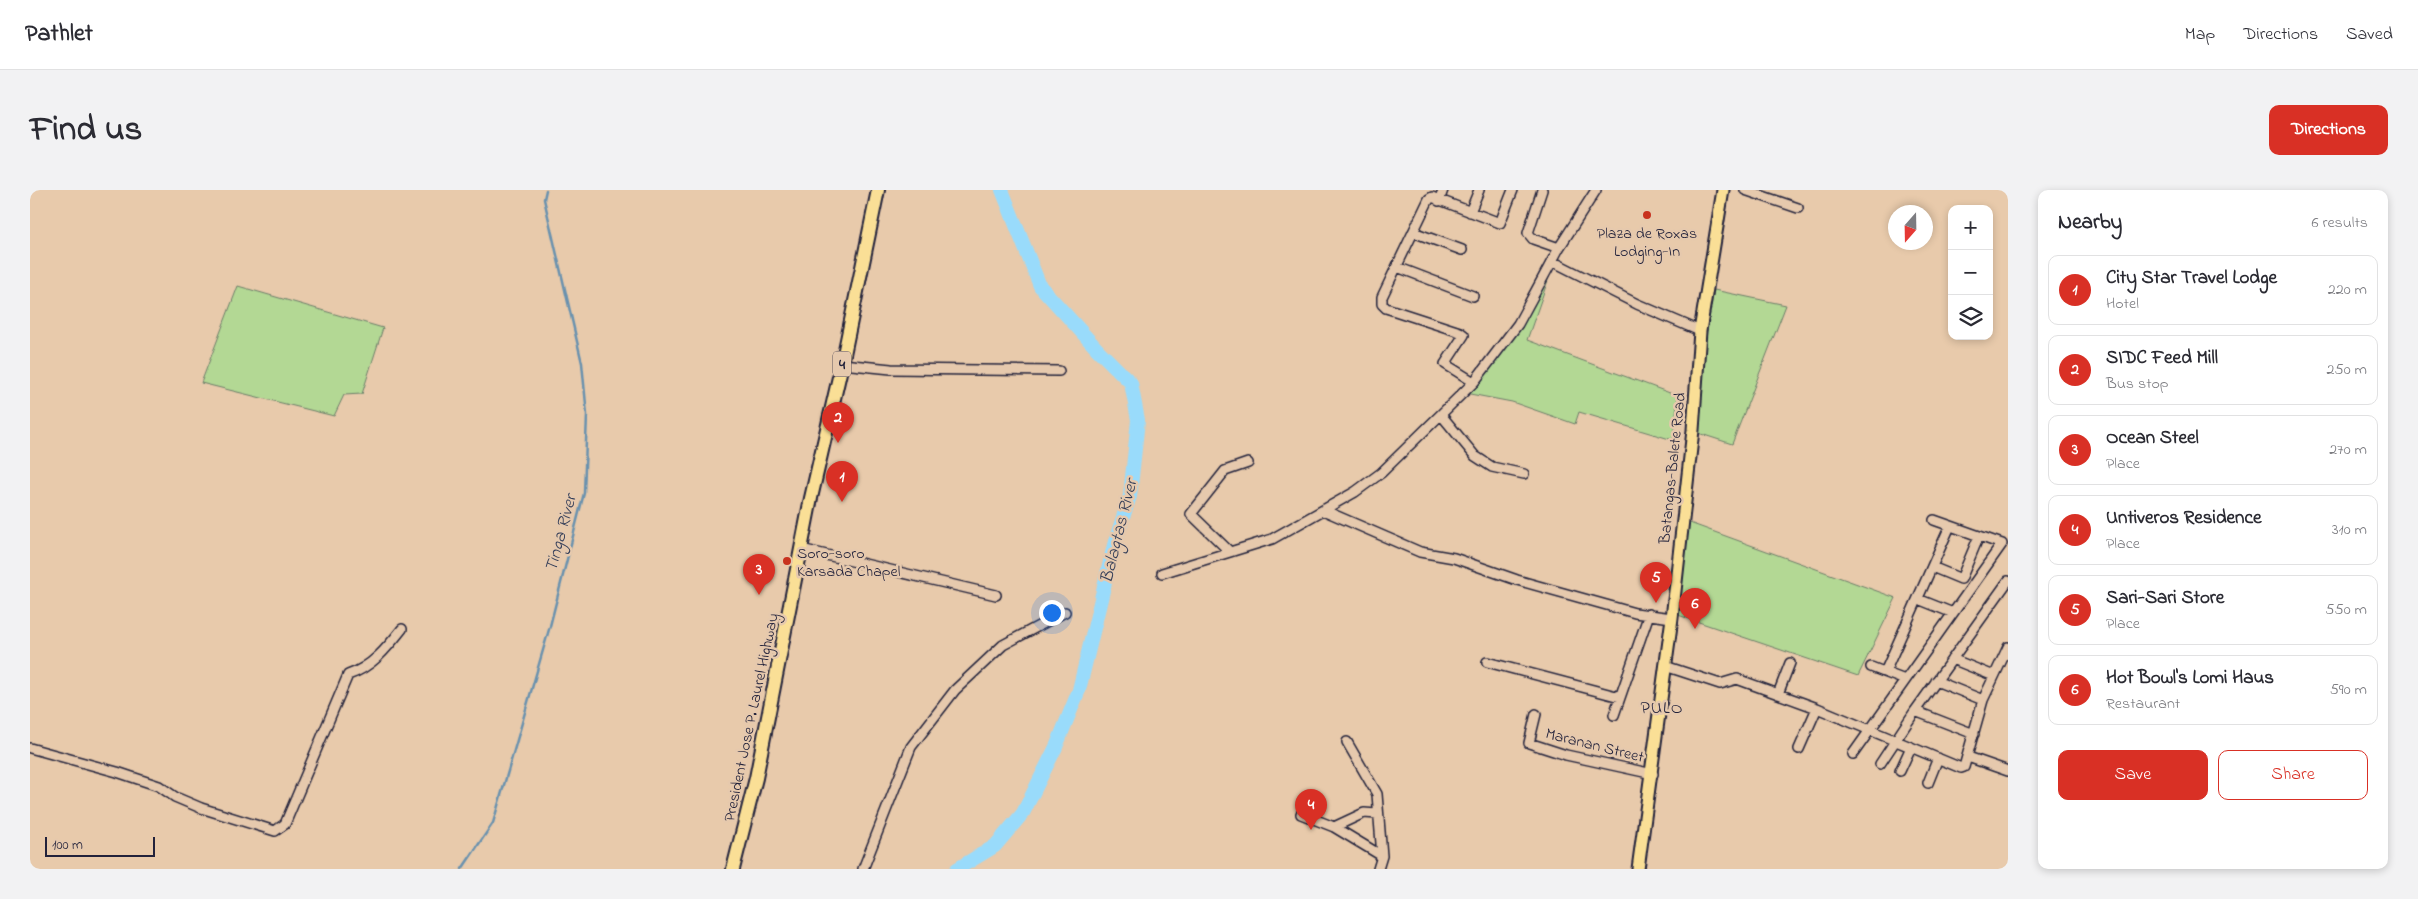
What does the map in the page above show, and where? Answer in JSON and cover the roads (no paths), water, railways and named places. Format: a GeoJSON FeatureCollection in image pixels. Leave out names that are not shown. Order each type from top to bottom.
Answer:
{"type":"FeatureCollection","features":[{"type":"Feature","properties":{"kind":"highway","name":"President Jose P. Laurel Highway"},"geometry":{"type":"LineString","coordinates":[[733,869],[756,778],[811,498],[842,364],[878,190]]}},
{"type":"Feature","properties":{"kind":"main road","name":"Batangas-Balete Road"},"geometry":{"type":"LineString","coordinates":[[1638,869],[1653,774],[1672,618],[1693,430],[1700,331],[1723,190]]}},
{"type":"Feature","properties":{"kind":"street"},"geometry":{"type":"LineString","coordinates":[[1439,201],[1443,190]]}},
{"type":"Feature","properties":{"kind":"street"},"geometry":{"type":"LineString","coordinates":[[1470,212],[1479,190]]}},
{"type":"Feature","properties":{"kind":"street"},"geometry":{"type":"LineString","coordinates":[[1474,382],[1445,364],[1464,335],[1460,332],[1386,308],[1382,304],[1382,298],[1429,199],[1432,198],[1500,223],[1513,190]]}},
{"type":"Feature","properties":{"kind":"street"},"geometry":{"type":"LineString","coordinates":[[1542,190],[1528,233],[1533,239],[1559,248]]}},
{"type":"Feature","properties":{"kind":"street"},"geometry":{"type":"LineString","coordinates":[[1162,573],[1272,539],[1355,492],[1381,473],[1442,416],[1474,382],[1518,324],[1559,248],[1596,190]]}},
{"type":"Feature","properties":{"kind":"street"},"geometry":{"type":"LineString","coordinates":[[1745,190],[1798,208]]}},
{"type":"Feature","properties":{"kind":"street"},"geometry":{"type":"LineString","coordinates":[[1413,232],[1462,250]]}},
{"type":"Feature","properties":{"kind":"street"},"geometry":{"type":"LineString","coordinates":[[1552,261],[1637,304],[1700,331]]}},
{"type":"Feature","properties":{"kind":"street"},"geometry":{"type":"LineString","coordinates":[[1397,267],[1473,296]]}},
{"type":"Feature","properties":{"kind":"street"},"geometry":{"type":"LineString","coordinates":[[842,364],[891,369],[1060,371]]}},
{"type":"Feature","properties":{"kind":"street"},"geometry":{"type":"LineString","coordinates":[[1442,416],[1475,456],[1492,467],[1524,474]]}},
{"type":"Feature","properties":{"kind":"street"},"geometry":{"type":"LineString","coordinates":[[1229,551],[1191,514],[1225,471],[1248,463]]}},
{"type":"Feature","properties":{"kind":"street"},"geometry":{"type":"LineString","coordinates":[[1323,510],[1420,552],[1454,558],[1517,580],[1635,613],[1672,618]]}},
{"type":"Feature","properties":{"kind":"street"},"geometry":{"type":"LineString","coordinates":[[1853,754],[2002,544],[1934,520]]}},
{"type":"Feature","properties":{"kind":"street"},"geometry":{"type":"LineString","coordinates":[[1885,672],[1950,526]]}},
{"type":"Feature","properties":{"kind":"street"},"geometry":{"type":"LineString","coordinates":[[1932,567],[1961,579],[1980,536]]}},
{"type":"Feature","properties":{"kind":"street"},"geometry":{"type":"LineString","coordinates":[[802,549],[996,594]]}},
{"type":"Feature","properties":{"kind":"street"},"geometry":{"type":"LineString","coordinates":[[1880,764],[1936,681],[2004,593],[2008,582]]}},
{"type":"Feature","properties":{"kind":"street"},"geometry":{"type":"LineString","coordinates":[[1918,599],[1953,613]]}},
{"type":"Feature","properties":{"kind":"street"},"geometry":{"type":"LineString","coordinates":[[863,869],[911,747],[955,690],[1003,645],[1065,612]]}},
{"type":"Feature","properties":{"kind":"street"},"geometry":{"type":"LineString","coordinates":[[1614,715],[1649,614]]}},
{"type":"Feature","properties":{"kind":"street"},"geometry":{"type":"LineString","coordinates":[[30,748],[117,772],[159,786],[176,797],[201,808],[275,831],[285,824],[348,675],[359,671],[383,653],[402,629]]}},
{"type":"Feature","properties":{"kind":"street"},"geometry":{"type":"LineString","coordinates":[[1665,666],[1720,684],[1737,679],[1817,708],[1961,768],[1964,767],[1968,757],[1983,700],[2008,647]]}},
{"type":"Feature","properties":{"kind":"street"},"geometry":{"type":"LineString","coordinates":[[1952,659],[1994,676]]}},
{"type":"Feature","properties":{"kind":"street"},"geometry":{"type":"LineString","coordinates":[[1487,662],[1620,697]]}},
{"type":"Feature","properties":{"kind":"street"},"geometry":{"type":"LineString","coordinates":[[1778,694],[1790,663]]}},
{"type":"Feature","properties":{"kind":"street"},"geometry":{"type":"LineString","coordinates":[[1871,667],[1905,680]]}},
{"type":"Feature","properties":{"kind":"street"},"geometry":{"type":"LineString","coordinates":[[1936,681],[1983,700]]}},
{"type":"Feature","properties":{"kind":"street"},"geometry":{"type":"LineString","coordinates":[[1799,749],[1817,708]]}},
{"type":"Feature","properties":{"kind":"street"},"geometry":{"type":"LineString","coordinates":[[1915,711],[1974,734]]}},
{"type":"Feature","properties":{"kind":"street","name":"Maranan Street"},"geometry":{"type":"LineString","coordinates":[[1536,714],[1529,742],[1566,755],[1653,774]]}},
{"type":"Feature","properties":{"kind":"street"},"geometry":{"type":"LineString","coordinates":[[1347,742],[1377,794],[1382,856],[1378,869]]}},
{"type":"Feature","properties":{"kind":"street"},"geometry":{"type":"LineString","coordinates":[[1900,771],[1911,747]]}},
{"type":"Feature","properties":{"kind":"street"},"geometry":{"type":"LineString","coordinates":[[1968,757],[2008,771]]}},
{"type":"Feature","properties":{"kind":"street"},"geometry":{"type":"LineString","coordinates":[[1928,784],[1938,758]]}},
{"type":"Feature","properties":{"kind":"street"},"geometry":{"type":"LineString","coordinates":[[1334,827],[1364,813],[1378,814]]}},
{"type":"Feature","properties":{"kind":"street"},"geometry":{"type":"LineString","coordinates":[[1301,814],[1334,827],[1382,856]]}},
{"type":"Feature","properties":{"kind":"waterway","name":"Tinga River"},"geometry":{"type":"LineString","coordinates":[[462,869],[493,823],[550,626],[584,493],[587,415],[582,363],[544,199],[546,190]]}},
{"type":"Feature","properties":{"kind":"waterway","name":"Balagtas River"},"geometry":{"type":"LineString","coordinates":[[957,869],[995,846],[1023,813],[1056,747],[1079,690],[1114,545],[1130,496],[1138,420],[1131,383],[1097,349],[1040,286],[1002,190]]}},
{"type":"Feature","properties":{"kind":"place","name":"Plaza de Roxas Lodging-In"},"geometry":{"type":"Point","coordinates":[1647,215]}},
{"type":"Feature","properties":{"kind":"place","name":"SIDC Feed Mill"},"geometry":{"type":"Point","coordinates":[838,443]}},
{"type":"Feature","properties":{"kind":"place","name":"City Star Travel Lodge"},"geometry":{"type":"Point","coordinates":[842,502]}},
{"type":"Feature","properties":{"kind":"place","name":"Soro-soro Karsada Chapel"},"geometry":{"type":"Point","coordinates":[787,561]}},
{"type":"Feature","properties":{"kind":"place","name":"Ocean Steel"},"geometry":{"type":"Point","coordinates":[759,595]}},
{"type":"Feature","properties":{"kind":"place","name":"Sari-Sari Store"},"geometry":{"type":"Point","coordinates":[1656,603]}},
{"type":"Feature","properties":{"kind":"place","name":"Hot Bowl's Lomi Haus"},"geometry":{"type":"Point","coordinates":[1695,629]}},
{"type":"Feature","properties":{"kind":"place","name":"Untiveros Residence"},"geometry":{"type":"Point","coordinates":[1311,830]}},
{"type":"Feature","properties":{"kind":"district","name":"PULO"},"geometry":{"type":"Point","coordinates":[1662,707]}}]}
